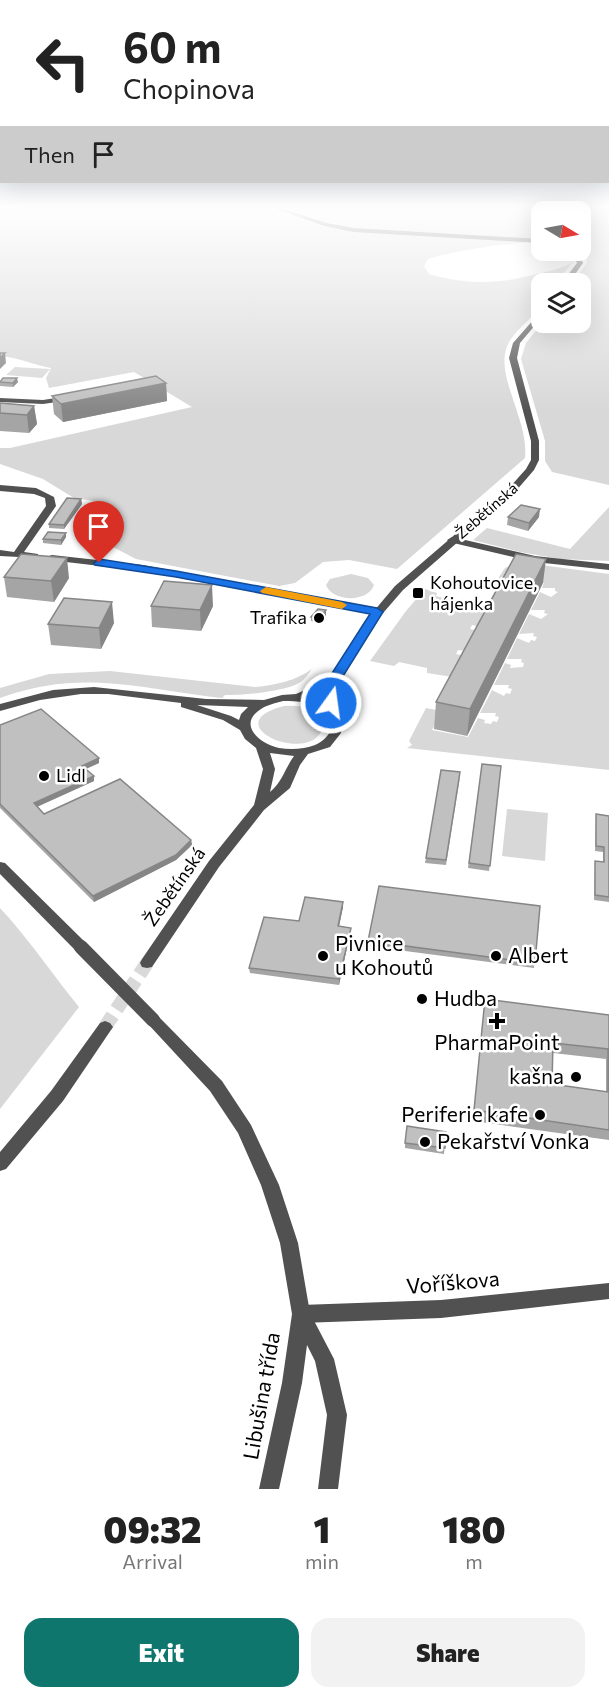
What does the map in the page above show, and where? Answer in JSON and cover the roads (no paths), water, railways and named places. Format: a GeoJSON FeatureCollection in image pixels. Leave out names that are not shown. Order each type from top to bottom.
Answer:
{"type":"FeatureCollection","features":[{"type":"Feature","properties":{"kind":"street","name":"Žebětínská"},"geometry":{"type":"LineString","coordinates":[[332,710],[334,681],[377,612],[399,588],[452,540],[512,490],[533,464],[535,441],[513,358],[517,343],[531,326]]}},
{"type":"Feature","properties":{"kind":"street"},"geometry":{"type":"LineString","coordinates":[[0,400],[43,402],[75,397]]}},
{"type":"Feature","properties":{"kind":"street"},"geometry":{"type":"LineString","coordinates":[[0,488],[36,491],[49,497],[51,506],[17,555]]}},
{"type":"Feature","properties":{"kind":"street"},"geometry":{"type":"LineString","coordinates":[[452,540],[535,559],[609,567]]}},
{"type":"Feature","properties":{"kind":"street"},"geometry":{"type":"LineString","coordinates":[[0,553],[143,568],[377,612]]}},
{"type":"Feature","properties":{"kind":"street"},"geometry":{"type":"LineString","coordinates":[[298,698],[334,681]]}},
{"type":"Feature","properties":{"kind":"street"},"geometry":{"type":"LineString","coordinates":[[0,708],[45,695],[84,691],[108,691],[167,699],[232,704],[264,703],[282,698],[298,698],[316,701],[332,710],[339,723],[336,735],[325,744],[303,752],[282,752],[262,747],[249,739],[243,727],[227,718],[167,699]]}},
{"type":"Feature","properties":{"kind":"street"},"geometry":{"type":"LineString","coordinates":[[243,727],[247,714],[264,703]]}},
{"type":"Feature","properties":{"kind":"street","name":"Žebětínská"},"geometry":{"type":"LineString","coordinates":[[259,807],[269,769],[262,747]]}},
{"type":"Feature","properties":{"kind":"street","name":"Žebětínská"},"geometry":{"type":"LineString","coordinates":[[147,963],[207,873],[259,807],[286,785],[294,765],[303,752]]}},
{"type":"Feature","properties":{"kind":"street"},"geometry":{"type":"LineString","coordinates":[[0,866],[216,1086],[245,1130],[259,1157],[289,1243],[301,1314]]}},
{"type":"Feature","properties":{"kind":"street"},"geometry":{"type":"LineString","coordinates":[[0,1164],[57,1096],[105,1027]]}},
{"type":"Feature","properties":{"kind":"street","name":"Voříškova"},"geometry":{"type":"LineString","coordinates":[[301,1314],[441,1309],[609,1291]]}},
{"type":"Feature","properties":{"kind":"street","name":"Libušina třída"},"geometry":{"type":"LineString","coordinates":[[269,1489],[292,1383],[301,1314]]}},
{"type":"Feature","properties":{"kind":"street","name":"Libušina třída"},"geometry":{"type":"LineString","coordinates":[[301,1314],[324,1359],[338,1415],[328,1489]]}},
{"type":"Feature","properties":{"kind":"tunnel"},"geometry":{"type":"LineString","coordinates":[[105,1027],[147,963]]}},
{"type":"Feature","properties":{"kind":"place","name":"Kohoutovice, hájenka"},"geometry":{"type":"Point","coordinates":[418,593]}},
{"type":"Feature","properties":{"kind":"place","name":"Trafika"},"geometry":{"type":"Point","coordinates":[319,618]}},
{"type":"Feature","properties":{"kind":"place","name":"Lidl"},"geometry":{"type":"Point","coordinates":[44,776]}},
{"type":"Feature","properties":{"kind":"place","name":"Pivnice u Kohoutů"},"geometry":{"type":"Point","coordinates":[323,956]}},
{"type":"Feature","properties":{"kind":"place","name":"Albert"},"geometry":{"type":"Point","coordinates":[496,956]}},
{"type":"Feature","properties":{"kind":"place","name":"Hudba"},"geometry":{"type":"Point","coordinates":[422,999]}},
{"type":"Feature","properties":{"kind":"place","name":"PharmaPoint"},"geometry":{"type":"Point","coordinates":[497,1021]}},
{"type":"Feature","properties":{"kind":"place","name":"kašna"},"geometry":{"type":"Point","coordinates":[576,1077]}},
{"type":"Feature","properties":{"kind":"place","name":"Periferie kafe"},"geometry":{"type":"Point","coordinates":[540,1115]}},
{"type":"Feature","properties":{"kind":"place","name":"Pekařství Vonka"},"geometry":{"type":"Point","coordinates":[425,1142]}}]}
